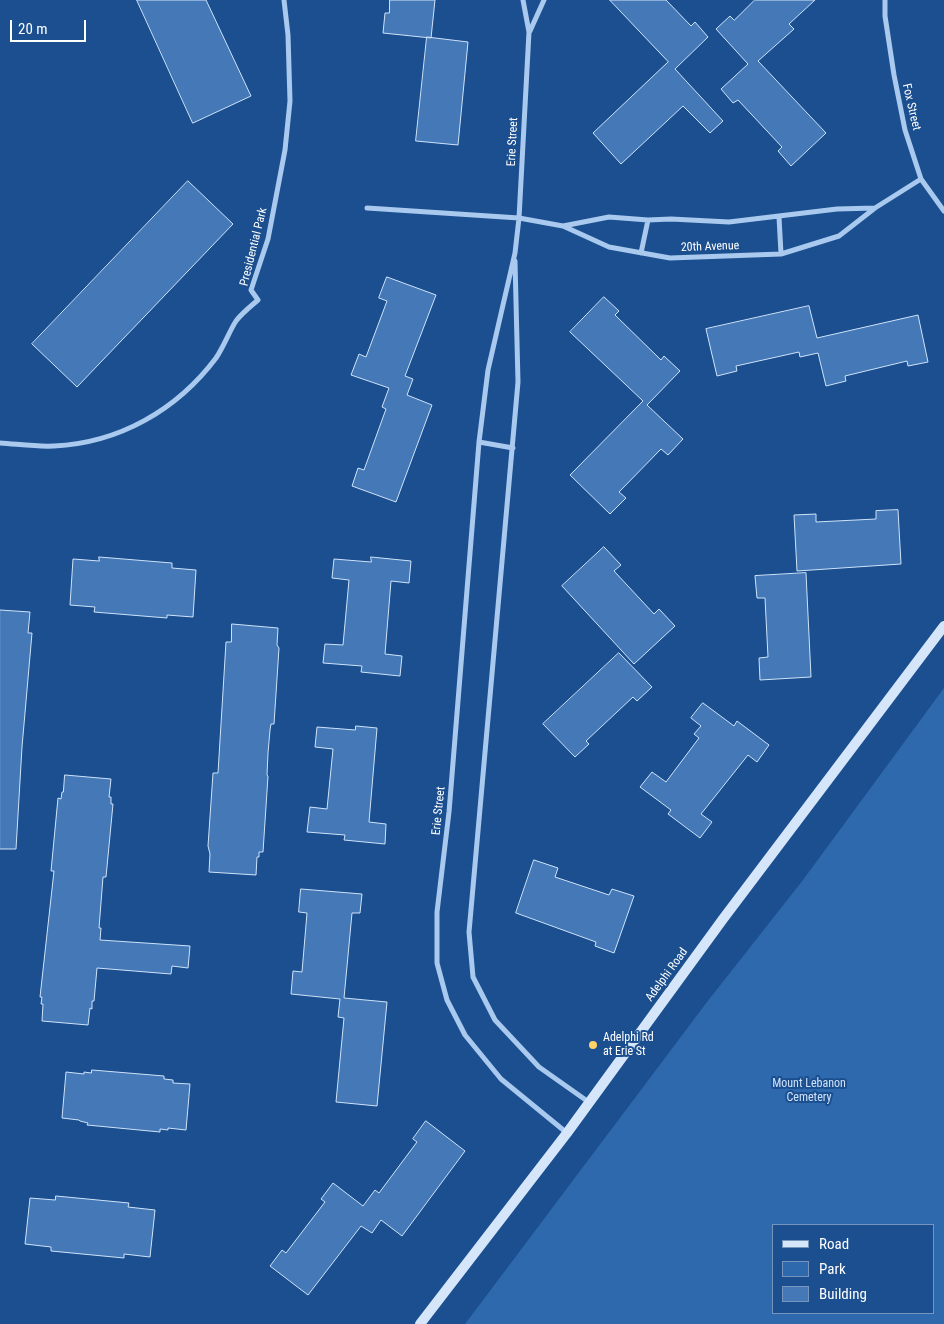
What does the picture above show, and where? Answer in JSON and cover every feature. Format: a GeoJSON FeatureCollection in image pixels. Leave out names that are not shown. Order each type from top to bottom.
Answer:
{"type":"FeatureCollection","features":[{"type":"Feature","properties":{"kind":"main road","name":"Adelphi Road"},"geometry":{"type":"LineString","coordinates":[[420,1324],[568,1133],[724,919],[944,626]]}},
{"type":"Feature","properties":{"kind":"main road","name":"Adelphi Road"},"geometry":{"type":"LineString","coordinates":[[934,641],[944,632]]}},
{"type":"Feature","properties":{"kind":"street","name":"Presidential Park"},"geometry":{"type":"LineString","coordinates":[[0,443],[52,446],[84,443],[134,427],[182,396],[217,357],[237,319],[258,300],[251,290],[268,239],[285,150],[290,101],[288,35],[284,0]]}},
{"type":"Feature","properties":{"kind":"street","name":"Erie Street"},"geometry":{"type":"LineString","coordinates":[[523,0],[530,32],[519,218],[515,253],[488,370],[479,442],[449,812],[437,912],[437,963],[447,1000],[465,1035],[501,1079],[568,1133]]}},
{"type":"Feature","properties":{"kind":"street","name":"Erie Street"},"geometry":{"type":"LineString","coordinates":[[530,32],[544,0]]}},
{"type":"Feature","properties":{"kind":"street","name":"Fox Street"},"geometry":{"type":"LineString","coordinates":[[885,0],[885,16],[894,75],[905,130],[921,179],[944,210]]}},
{"type":"Feature","properties":{"kind":"street","name":"20th Avenue"},"geometry":{"type":"LineString","coordinates":[[519,218],[562,226],[610,247],[670,258],[781,254],[839,236],[875,208],[921,179]]}},
{"type":"Feature","properties":{"kind":"street"},"geometry":{"type":"LineString","coordinates":[[367,208],[519,218]]}},
{"type":"Feature","properties":{"kind":"street","name":"20th Avenue"},"geometry":{"type":"LineString","coordinates":[[562,226],[609,217],[729,222],[837,209],[875,208]]}},
{"type":"Feature","properties":{"kind":"street"},"geometry":{"type":"LineString","coordinates":[[779,217],[781,254]]}},
{"type":"Feature","properties":{"kind":"street"},"geometry":{"type":"LineString","coordinates":[[641,253],[648,220]]}},
{"type":"Feature","properties":{"kind":"street","name":"Erie Street"},"geometry":{"type":"LineString","coordinates":[[515,253],[518,382],[469,932],[473,977],[495,1020],[539,1067],[590,1103]]}},
{"type":"Feature","properties":{"kind":"street"},"geometry":{"type":"LineString","coordinates":[[479,442],[513,448]]}},
{"type":"Feature","properties":{"kind":"green space","name":"Mount Lebanon Cemetery"},"geometry":{"type":"Polygon","coordinates":[[[944,688],[944,1324],[465,1324],[707,1002],[803,880],[944,688]]]}},
{"type":"Feature","properties":{"kind":"building"},"geometry":{"type":"Polygon","coordinates":[[[137,0],[206,0],[251,96],[193,123],[137,0]]]}},
{"type":"Feature","properties":{"kind":"building"},"geometry":{"type":"Polygon","coordinates":[[[390,0],[435,0],[431,38],[383,33],[385,13],[389,13],[390,0]]]}},
{"type":"Feature","properties":{"kind":"building"},"geometry":{"type":"Polygon","coordinates":[[[610,0],[666,0],[691,26],[695,22],[708,37],[675,69],[723,121],[710,133],[683,106],[621,164],[593,133],[668,62],[610,0]]]}},
{"type":"Feature","properties":{"kind":"building"},"geometry":{"type":"Polygon","coordinates":[[[755,0],[815,0],[789,24],[794,29],[758,61],[826,133],[791,166],[778,151],[782,147],[738,100],[733,103],[721,89],[748,64],[716,29],[730,16],[734,20],[755,0]]]}},
{"type":"Feature","properties":{"kind":"building"},"geometry":{"type":"Polygon","coordinates":[[[427,37],[468,42],[458,145],[416,141],[427,37]]]}},
{"type":"Feature","properties":{"kind":"building"},"geometry":{"type":"Polygon","coordinates":[[[188,181],[233,224],[77,387],[32,344],[188,181]]]}},
{"type":"Feature","properties":{"kind":"building"},"geometry":{"type":"Polygon","coordinates":[[[387,277],[436,295],[405,376],[413,379],[407,395],[432,405],[396,502],[352,486],[358,468],[364,470],[386,409],[382,407],[389,388],[351,375],[359,354],[366,357],[387,301],[379,298],[387,277]]]}},
{"type":"Feature","properties":{"kind":"building"},"geometry":{"type":"Polygon","coordinates":[[[604,297],[619,311],[615,315],[661,360],[664,356],[680,371],[647,405],[683,439],[668,455],[661,449],[619,492],[626,498],[610,514],[570,475],[643,401],[570,332],[604,297]]]}},
{"type":"Feature","properties":{"kind":"building"},"geometry":{"type":"Polygon","coordinates":[[[809,306],[817,338],[918,315],[928,362],[908,366],[907,361],[845,376],[846,381],[826,386],[818,353],[800,357],[799,352],[736,366],[737,371],[717,376],[706,329],[809,306]]]}},
{"type":"Feature","properties":{"kind":"building"},"geometry":{"type":"Polygon","coordinates":[[[898,510],[901,564],[797,571],[794,515],[816,514],[816,522],[876,519],[876,511],[898,510]]]}},
{"type":"Feature","properties":{"kind":"building"},"geometry":{"type":"Polygon","coordinates":[[[604,547],[621,565],[614,571],[654,614],[659,609],[675,626],[634,664],[562,586],[604,547]]]}},
{"type":"Feature","properties":{"kind":"building"},"geometry":{"type":"Polygon","coordinates":[[[99,557],[172,563],[172,568],[196,570],[193,617],[167,615],[167,618],[94,612],[95,607],[70,605],[73,559],[99,561],[99,557]]]}},
{"type":"Feature","properties":{"kind":"building"},"geometry":{"type":"Polygon","coordinates":[[[371,557],[411,561],[409,583],[391,581],[385,654],[402,656],[400,676],[361,672],[362,666],[323,663],[325,644],[343,645],[349,580],[332,578],[334,559],[371,562],[371,557]]]}},
{"type":"Feature","properties":{"kind":"building"},"geometry":{"type":"Polygon","coordinates":[[[806,573],[811,677],[760,680],[759,658],[768,657],[765,598],[757,598],[755,576],[806,573]]]}},
{"type":"Feature","properties":{"kind":"building"},"geometry":{"type":"Polygon","coordinates":[[[0,610],[30,612],[28,633],[32,633],[22,747],[16,849],[0,849],[0,610]]]}},
{"type":"Feature","properties":{"kind":"building"},"geometry":{"type":"Polygon","coordinates":[[[232,624],[278,628],[277,645],[279,648],[274,724],[271,724],[268,753],[263,852],[259,852],[259,857],[257,857],[256,875],[209,872],[210,854],[208,846],[213,773],[218,773],[226,642],[231,642],[232,624]]]}},
{"type":"Feature","properties":{"kind":"building"},"geometry":{"type":"Polygon","coordinates":[[[619,653],[652,687],[637,701],[633,697],[586,741],[589,744],[575,757],[543,724],[619,653]]]}},
{"type":"Feature","properties":{"kind":"building"},"geometry":{"type":"Polygon","coordinates":[[[703,703],[734,726],[737,721],[769,745],[757,762],[748,755],[701,814],[712,822],[700,838],[668,814],[671,810],[640,787],[652,772],[666,782],[699,738],[694,734],[701,726],[691,718],[703,703]]]}},
{"type":"Feature","properties":{"kind":"building"},"geometry":{"type":"Polygon","coordinates":[[[356,726],[377,728],[369,822],[386,824],[385,844],[344,840],[345,835],[307,832],[310,807],[327,809],[333,749],[315,747],[317,727],[355,730],[356,726]]]}},
{"type":"Feature","properties":{"kind":"building"},"geometry":{"type":"Polygon","coordinates":[[[65,775],[111,779],[109,797],[111,797],[111,804],[113,804],[106,877],[103,877],[99,928],[101,928],[100,940],[190,946],[188,968],[172,966],[171,974],[97,968],[94,1001],[92,1001],[92,1009],[90,1008],[88,1025],[42,1021],[43,1004],[41,1004],[42,997],[40,997],[54,871],[51,871],[58,798],[61,799],[65,775]]]}},
{"type":"Feature","properties":{"kind":"building"},"geometry":{"type":"Polygon","coordinates":[[[534,860],[558,868],[555,877],[609,895],[612,889],[634,896],[614,953],[595,946],[596,942],[516,913],[534,860]]]}},
{"type":"Feature","properties":{"kind":"building"},"geometry":{"type":"Polygon","coordinates":[[[301,889],[362,894],[360,913],[352,913],[344,998],[387,1002],[377,1106],[336,1102],[344,1018],[338,1017],[340,999],[291,994],[293,971],[302,972],[307,913],[299,912],[301,889]]]}},
{"type":"Feature","properties":{"kind":"building"},"geometry":{"type":"Polygon","coordinates":[[[92,1070],[164,1076],[164,1079],[173,1080],[173,1083],[190,1084],[186,1130],[168,1128],[168,1130],[160,1129],[160,1132],[87,1125],[88,1123],[79,1120],[62,1118],[66,1072],[84,1074],[84,1072],[91,1073],[92,1070]]]}},
{"type":"Feature","properties":{"kind":"building"},"geometry":{"type":"Polygon","coordinates":[[[426,1121],[465,1151],[402,1236],[381,1220],[372,1233],[361,1226],[308,1295],[270,1266],[282,1250],[286,1253],[325,1202],[321,1199],[333,1183],[363,1206],[375,1190],[379,1193],[417,1142],[413,1139],[426,1121]]]}},
{"type":"Feature","properties":{"kind":"building"},"geometry":{"type":"Polygon","coordinates":[[[56,1196],[129,1203],[128,1207],[155,1210],[150,1257],[124,1254],[124,1258],[51,1251],[51,1247],[25,1244],[30,1198],[55,1200],[56,1196]]]}},
{"type":"Feature","properties":{"kind":"place","name":"Adelphi Rd at Erie St"},"geometry":{"type":"Point","coordinates":[593,1045]}}]}
